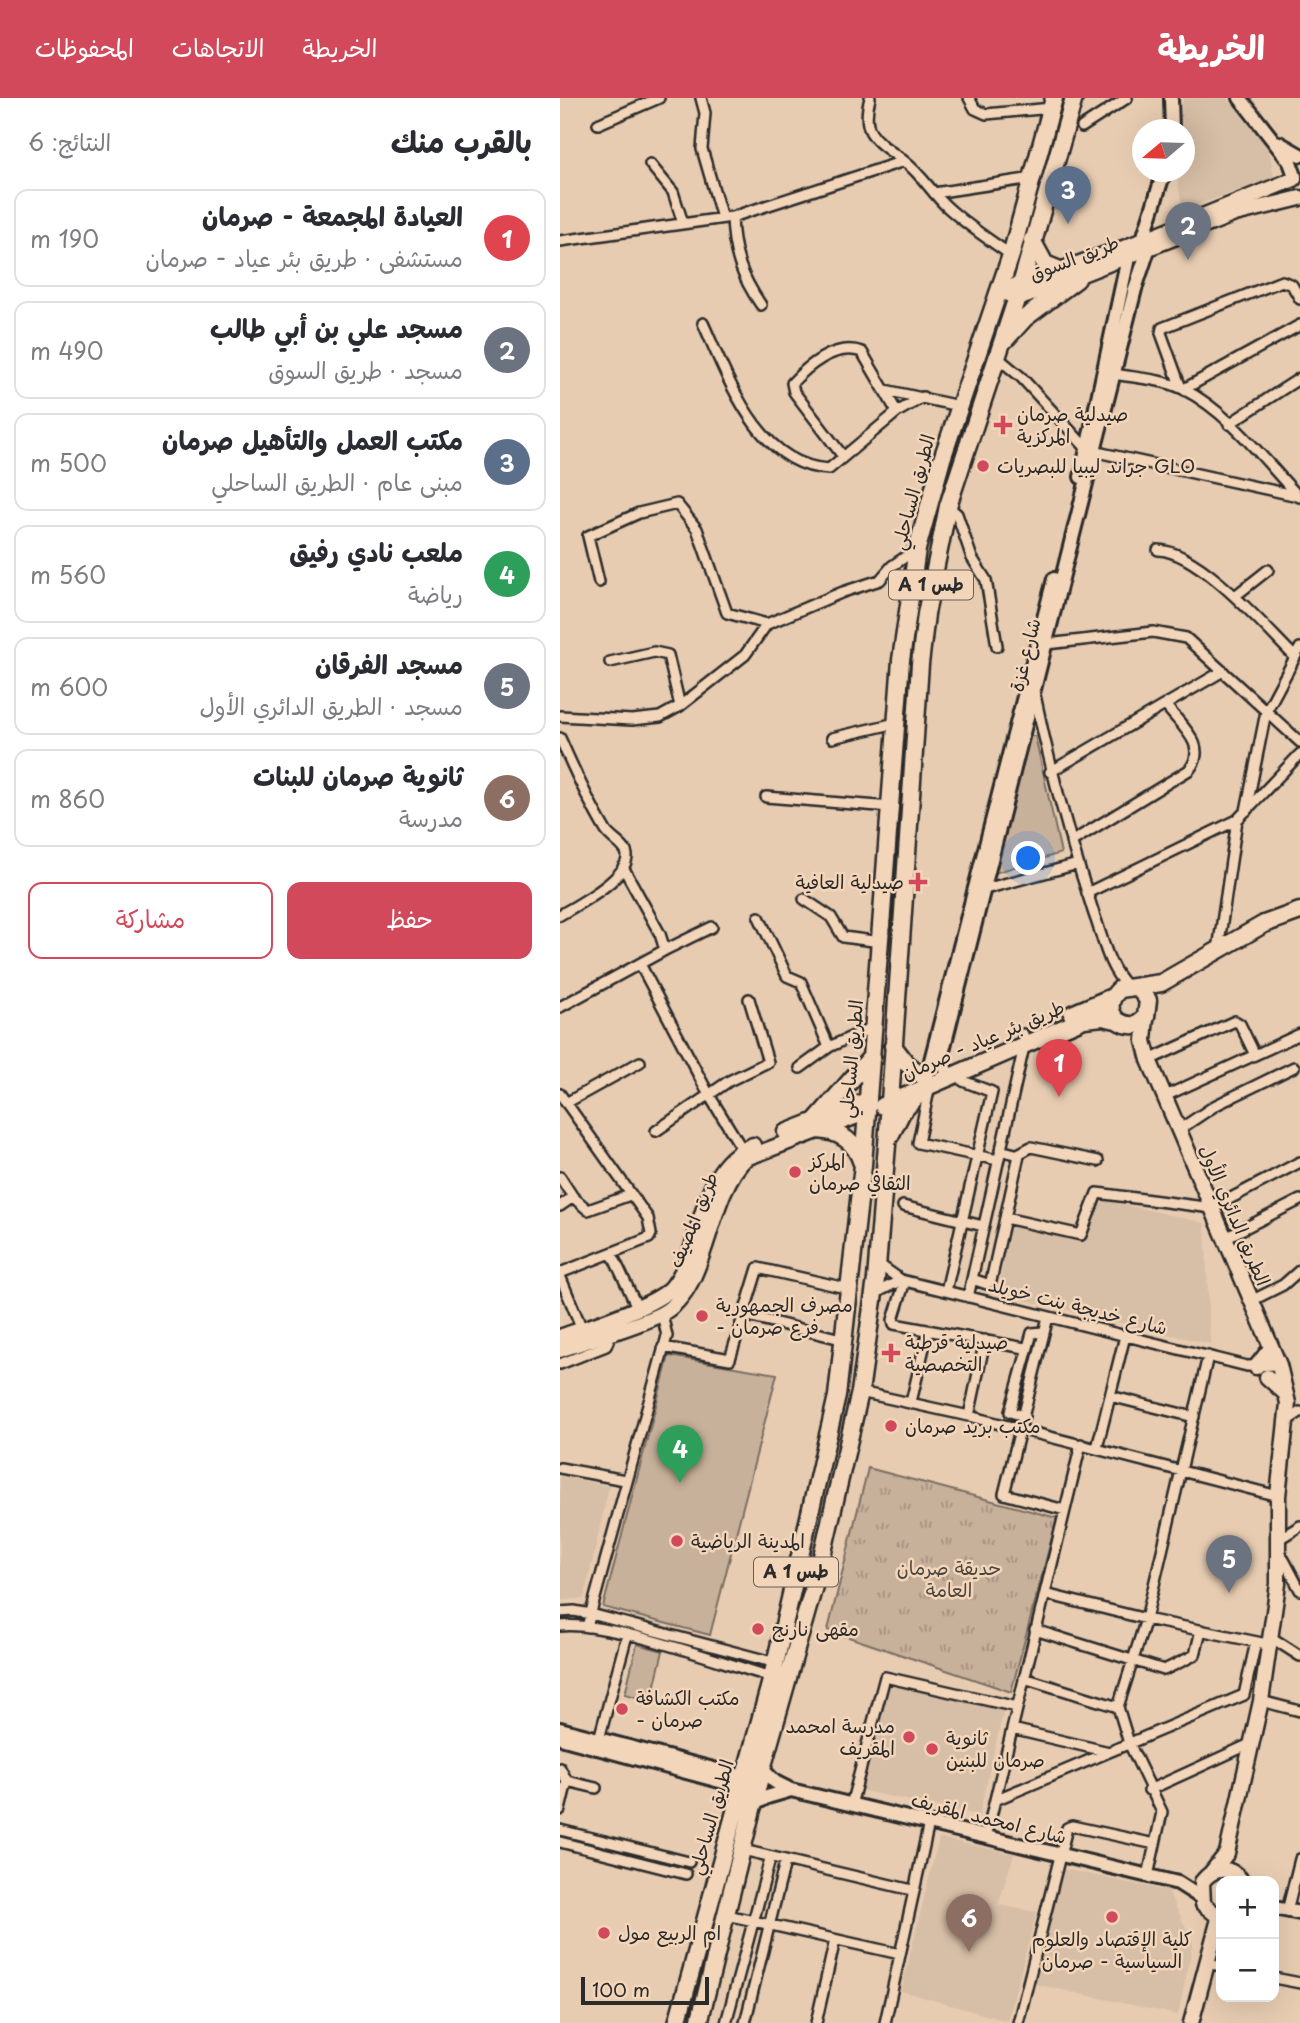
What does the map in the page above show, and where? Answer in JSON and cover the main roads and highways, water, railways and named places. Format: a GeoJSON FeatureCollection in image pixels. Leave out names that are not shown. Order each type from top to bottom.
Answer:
{"type":"FeatureCollection","features":[{"type":"Feature","properties":{"kind":"highway","name":"الطريق الساحلي"},"geometry":{"type":"LineString","coordinates":[[699,2023],[762,1769],[820,1565],[860,1392],[877,1263],[920,664],[928,602],[948,506],[960,464],[1018,291],[1074,98]]}},
{"type":"Feature","properties":{"kind":"highway","name":"الطريق الساحلي"},"geometry":{"type":"LineString","coordinates":[[677,2023],[774,1670],[837,1396],[852,1289],[863,1166],[901,660],[917,549],[942,459],[1011,255],[1053,103]]}},
{"type":"Feature","properties":{"kind":"highway"},"geometry":{"type":"LineString","coordinates":[[1032,240],[1045,264],[1062,271]]}},
{"type":"Feature","properties":{"kind":"highway"},"geometry":{"type":"LineString","coordinates":[[999,351],[1030,313],[1077,278]]}},
{"type":"Feature","properties":{"kind":"highway"},"geometry":{"type":"LineString","coordinates":[[942,459],[960,464]]}},
{"type":"Feature","properties":{"kind":"highway","name":"طريق بئر عياد - صرمان"},"geometry":{"type":"LineString","coordinates":[[927,1079],[1123,992],[1161,984],[1264,924],[1300,911]]}},
{"type":"Feature","properties":{"kind":"highway"},"geometry":{"type":"LineString","coordinates":[[1147,1011],[1146,995],[1123,992],[1111,1012],[1119,1022],[1135,1025],[1147,1011],[1164,989],[1269,929],[1300,917]]}},
{"type":"Feature","properties":{"kind":"highway","name":"طريق بئر عياد - صرمان"},"geometry":{"type":"LineString","coordinates":[[868,1106],[945,1069],[1024,1038],[1090,1017],[1119,1022]]}},
{"type":"Feature","properties":{"kind":"highway"},"geometry":{"type":"LineString","coordinates":[[887,1145],[902,1112],[927,1079],[905,1063],[893,1046]]}},
{"type":"Feature","properties":{"kind":"highway"},"geometry":{"type":"LineString","coordinates":[[863,1166],[852,1143],[817,1125],[872,1056]]}},
{"type":"Feature","properties":{"kind":"main road"},"geometry":{"type":"LineString","coordinates":[[1296,175],[1295,190],[1300,197]]}},
{"type":"Feature","properties":{"kind":"main road","name":"طريق السوق"},"geometry":{"type":"LineString","coordinates":[[1000,291],[1018,291],[1077,278],[1296,175]]}},
{"type":"Feature","properties":{"kind":"main road","name":"طريق السوق"},"geometry":{"type":"LineString","coordinates":[[1146,245],[1235,214],[1300,197]]}},
{"type":"Feature","properties":{"kind":"main road","name":"طريق السوق"},"geometry":{"type":"LineString","coordinates":[[1018,291],[1062,271],[1127,253]]}},
{"type":"Feature","properties":{"kind":"main road"},"geometry":{"type":"LineString","coordinates":[[1147,1011],[1147,1055]]}},
{"type":"Feature","properties":{"kind":"main road"},"geometry":{"type":"LineString","coordinates":[[1119,1022],[1147,1055]]}},
{"type":"Feature","properties":{"kind":"main road","name":"الطريق الدائري الأول"},"geometry":{"type":"LineString","coordinates":[[1147,1055],[1271,1348],[1276,1372],[1286,1394],[1278,1496],[1279,1545],[1261,1702],[1227,1853]]}},
{"type":"Feature","properties":{"kind":"main road","name":"طريق المصيف"},"geometry":{"type":"LineString","coordinates":[[560,1337],[637,1307],[672,1288],[685,1265],[719,1173],[743,1149],[868,1106]]}},
{"type":"Feature","properties":{"kind":"main road","name":"طريق المصيف"},"geometry":{"type":"LineString","coordinates":[[560,1350],[662,1314],[680,1297],[696,1268],[722,1195],[738,1166],[764,1149],[817,1125]]}},
{"type":"Feature","properties":{"kind":"main road"},"geometry":{"type":"LineString","coordinates":[[1251,1367],[1271,1348]]}},
{"type":"Feature","properties":{"kind":"main road"},"geometry":{"type":"LineString","coordinates":[[1216,1913],[1208,1909],[1200,1897],[1202,1882],[1227,1853],[1238,1876]]}},
{"type":"Feature","properties":{"kind":"main road"},"geometry":{"type":"LineString","coordinates":[[1209,1874],[1219,1870],[1234,1876]]}},
{"type":"Feature","properties":{"kind":"main road"},"geometry":{"type":"LineString","coordinates":[[1191,2023],[1214,1964],[1217,1939]]}},
{"type":"Feature","properties":{"kind":"place","name":"مكتب العمل والتأهيل صرمان"},"geometry":{"type":"Point","coordinates":[1068,224]}},
{"type":"Feature","properties":{"kind":"place","name":"مسجد علي بن أبي طالب"},"geometry":{"type":"Point","coordinates":[1188,260]}},
{"type":"Feature","properties":{"kind":"place","name":"صيدلية صرمان المركزية"},"geometry":{"type":"Point","coordinates":[1003,425]}},
{"type":"Feature","properties":{"kind":"place","name":"جراند ليبيا للبصريات GLO"},"geometry":{"type":"Point","coordinates":[983,466]}},
{"type":"Feature","properties":{"kind":"place","name":"صيدلية العافية"},"geometry":{"type":"Point","coordinates":[918,882]}},
{"type":"Feature","properties":{"kind":"place","name":"العيادة المجمعة - صرمان"},"geometry":{"type":"Point","coordinates":[1059,1097]}},
{"type":"Feature","properties":{"kind":"place","name":"المركز الثقافي صرمان"},"geometry":{"type":"Point","coordinates":[795,1172]}},
{"type":"Feature","properties":{"kind":"place","name":"مصرف الجمهورية - فرع صرمان"},"geometry":{"type":"Point","coordinates":[702,1316]}},
{"type":"Feature","properties":{"kind":"place","name":"صيدلية قرطبة التخصصية"},"geometry":{"type":"Point","coordinates":[891,1353]}},
{"type":"Feature","properties":{"kind":"place","name":"مكتب بريد صرمان"},"geometry":{"type":"Point","coordinates":[891,1426]}},
{"type":"Feature","properties":{"kind":"place","name":"ملعب نادي رفيق"},"geometry":{"type":"Point","coordinates":[680,1483]}},
{"type":"Feature","properties":{"kind":"place","name":"المدينة الرياضية"},"geometry":{"type":"Point","coordinates":[677,1541]}},
{"type":"Feature","properties":{"kind":"place","name":"مسجد الفرقان"},"geometry":{"type":"Point","coordinates":[1229,1593]}},
{"type":"Feature","properties":{"kind":"place","name":"مقهى نارنج"},"geometry":{"type":"Point","coordinates":[758,1629]}},
{"type":"Feature","properties":{"kind":"place","name":"مكتب الكشافة - صرمان"},"geometry":{"type":"Point","coordinates":[622,1709]}},
{"type":"Feature","properties":{"kind":"place","name":"مدرسة امحمد المقريف"},"geometry":{"type":"Point","coordinates":[909,1737]}},
{"type":"Feature","properties":{"kind":"place","name":"ثانوية صرمان للبنين"},"geometry":{"type":"Point","coordinates":[932,1749]}},
{"type":"Feature","properties":{"kind":"place","name":"كلية الإقتصاد والعلوم السياسية - صرمان"},"geometry":{"type":"Point","coordinates":[1112,1917]}},
{"type":"Feature","properties":{"kind":"place","name":"ام الربيع مول"},"geometry":{"type":"Point","coordinates":[604,1933]}},
{"type":"Feature","properties":{"kind":"place","name":"ثانوية صرمان للبنات"},"geometry":{"type":"Point","coordinates":[969,1952]}},
{"type":"Feature","properties":{"kind":"park label","name":"حديقة صرمان العامة"},"geometry":{"type":"Point","coordinates":[949,1579]}}]}
